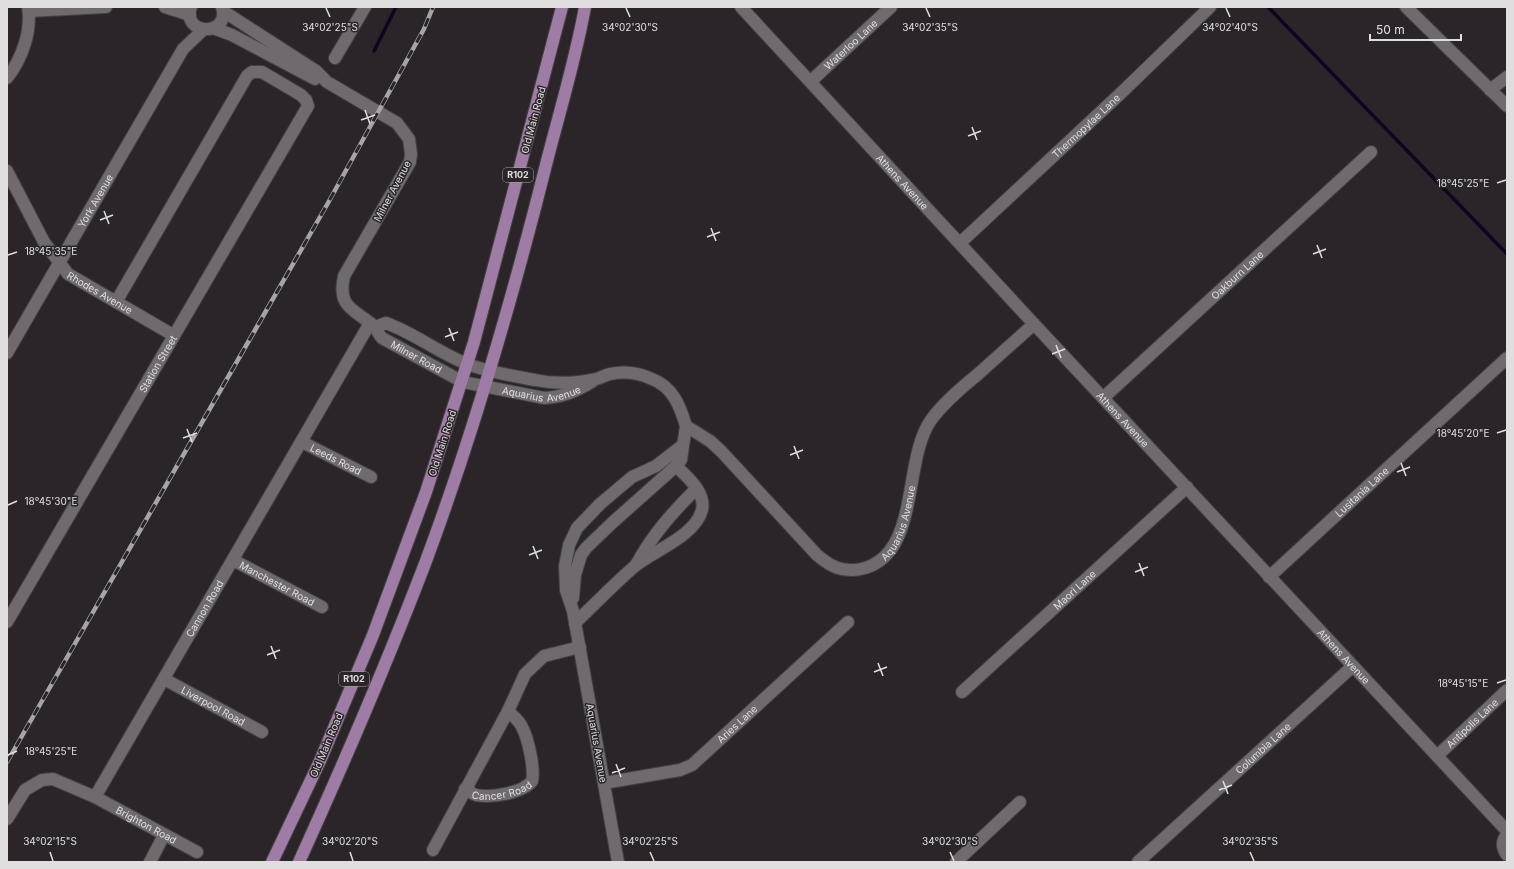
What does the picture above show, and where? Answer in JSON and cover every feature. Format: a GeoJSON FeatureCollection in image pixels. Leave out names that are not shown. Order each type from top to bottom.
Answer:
{"type":"FeatureCollection","features":[{"type":"Feature","properties":{"kind":"main road","name":"Old Main Road"},"geometry":{"type":"LineString","coordinates":[[272,862],[320,761],[373,634],[426,492],[463,382],[562,7]]}},
{"type":"Feature","properties":{"kind":"main road","name":"R102"},"geometry":{"type":"LineString","coordinates":[[299,862],[341,771],[401,624],[426,559],[484,386],[521,267],[585,7]]}},
{"type":"Feature","properties":{"kind":"street"},"geometry":{"type":"LineString","coordinates":[[7,78],[19,59],[25,43],[28,27],[28,9],[106,7]]}},
{"type":"Feature","properties":{"kind":"street"},"geometry":{"type":"LineString","coordinates":[[165,7],[190,14]]}},
{"type":"Feature","properties":{"kind":"street"},"geometry":{"type":"LineString","coordinates":[[335,58],[365,7]]}},
{"type":"Feature","properties":{"kind":"street","name":"Athens Avenue"},"geometry":{"type":"LineString","coordinates":[[741,7],[1269,577],[1507,830]]}},
{"type":"Feature","properties":{"kind":"street","name":"Waterloo Lane"},"geometry":{"type":"LineString","coordinates":[[811,81],[891,7]]}},
{"type":"Feature","properties":{"kind":"street","name":"Thermopylae Lane"},"geometry":{"type":"LineString","coordinates":[[960,243],[1115,99],[1210,7]]}},
{"type":"Feature","properties":{"kind":"street"},"geometry":{"type":"LineString","coordinates":[[1406,7],[1507,106]]}},
{"type":"Feature","properties":{"kind":"street","name":"Milner Avenue"},"geometry":{"type":"LineString","coordinates":[[222,9],[316,71],[328,82],[397,123],[406,133],[410,146],[410,162],[344,276],[342,287],[346,301],[352,311],[373,325]]}},
{"type":"Feature","properties":{"kind":"street","name":"York Avenue"},"geometry":{"type":"LineString","coordinates":[[183,50],[208,29],[221,21],[222,9]]}},
{"type":"Feature","properties":{"kind":"street","name":"Milner Avenue"},"geometry":{"type":"LineString","coordinates":[[190,14],[194,24],[232,35],[314,78],[328,82]]}},
{"type":"Feature","properties":{"kind":"street","name":"York Avenue"},"geometry":{"type":"LineString","coordinates":[[7,353],[183,50],[190,14]]}},
{"type":"Feature","properties":{"kind":"street","name":"Station Street"},"geometry":{"type":"LineString","coordinates":[[7,622],[173,335],[308,106],[301,95],[262,72],[255,71],[247,76],[116,302]]}},
{"type":"Feature","properties":{"kind":"street"},"geometry":{"type":"LineString","coordinates":[[1490,90],[1507,77]]}},
{"type":"Feature","properties":{"kind":"street","name":"Oakburn Lane"},"geometry":{"type":"LineString","coordinates":[[1103,398],[1371,152]]}},
{"type":"Feature","properties":{"kind":"street","name":"Rhodes Avenue"},"geometry":{"type":"LineString","coordinates":[[7,171],[44,242],[68,274],[173,335]]}},
{"type":"Feature","properties":{"kind":"street","name":"Aquarius Avenue"},"geometry":{"type":"LineString","coordinates":[[686,426],[710,441],[721,451],[817,555],[831,566],[849,570],[867,568],[887,555],[899,533],[905,518],[919,446],[925,430],[932,419],[958,391],[1034,324]]}},
{"type":"Feature","properties":{"kind":"street","name":"Milner Road"},"geometry":{"type":"LineString","coordinates":[[484,386],[463,382],[382,338],[373,325],[390,325],[468,364],[489,369]]}},
{"type":"Feature","properties":{"kind":"street","name":"Cannon Road"},"geometry":{"type":"LineString","coordinates":[[95,797],[302,442],[373,325]]}},
{"type":"Feature","properties":{"kind":"street","name":"Lusitania Lane"},"geometry":{"type":"LineString","coordinates":[[1269,577],[1507,358]]}},
{"type":"Feature","properties":{"kind":"street","name":"Aquarius Avenue"},"geometry":{"type":"LineString","coordinates":[[489,369],[548,382],[596,379]]}},
{"type":"Feature","properties":{"kind":"street","name":"Aquarius Avenue"},"geometry":{"type":"LineString","coordinates":[[484,386],[544,398],[574,392],[596,379],[610,374],[635,373],[652,379],[666,387],[676,398],[681,409],[686,426],[681,460],[596,537],[581,555],[573,585],[574,617]]}},
{"type":"Feature","properties":{"kind":"street","name":"Leeds Road"},"geometry":{"type":"LineString","coordinates":[[302,442],[371,477]]}},
{"type":"Feature","properties":{"kind":"street","name":"Aquarius Avenue"},"geometry":{"type":"LineString","coordinates":[[618,862],[580,647],[574,617],[566,590],[565,566],[569,545],[577,528],[600,504],[632,477],[656,466],[683,445]]}},
{"type":"Feature","properties":{"kind":"street"},"geometry":{"type":"LineString","coordinates":[[574,617],[636,566],[677,539],[697,521],[702,509],[702,502],[693,483],[676,466]]}},
{"type":"Feature","properties":{"kind":"street","name":"Maori Lane"},"geometry":{"type":"LineString","coordinates":[[962,692],[1187,487]]}},
{"type":"Feature","properties":{"kind":"street"},"geometry":{"type":"LineString","coordinates":[[636,566],[646,545],[664,521],[696,489]]}},
{"type":"Feature","properties":{"kind":"street","name":"Manchester Road"},"geometry":{"type":"LineString","coordinates":[[233,560],[322,607]]}},
{"type":"Feature","properties":{"kind":"street","name":"Aries Lane"},"geometry":{"type":"LineString","coordinates":[[604,783],[680,770],[692,765],[848,622]]}},
{"type":"Feature","properties":{"kind":"street","name":"Cancer Road"},"geometry":{"type":"LineString","coordinates":[[433,850],[508,711],[525,674],[538,661],[554,652],[580,647]]}},
{"type":"Feature","properties":{"kind":"street","name":"Columbia Lane"},"geometry":{"type":"LineString","coordinates":[[1138,862],[1353,666]]}},
{"type":"Feature","properties":{"kind":"street","name":"Liverpool Road"},"geometry":{"type":"LineString","coordinates":[[164,679],[262,732]]}},
{"type":"Feature","properties":{"kind":"street","name":"Antipolis Lane"},"geometry":{"type":"LineString","coordinates":[[1437,756],[1507,690]]}},
{"type":"Feature","properties":{"kind":"street","name":"Cancer Road"},"geometry":{"type":"LineString","coordinates":[[465,789],[474,794],[490,795],[524,788],[532,781],[533,771],[523,729],[515,717],[508,711]]}},
{"type":"Feature","properties":{"kind":"street"},"geometry":{"type":"LineString","coordinates":[[7,819],[25,790],[42,780],[53,779],[95,797]]}},
{"type":"Feature","properties":{"kind":"street","name":"Brighton Road"},"geometry":{"type":"LineString","coordinates":[[95,797],[197,852]]}},
{"type":"Feature","properties":{"kind":"street"},"geometry":{"type":"LineString","coordinates":[[956,862],[1020,802]]}},
{"type":"Feature","properties":{"kind":"street"},"geometry":{"type":"LineString","coordinates":[[150,862],[164,835]]}},
{"type":"Feature","properties":{"kind":"street"},"geometry":{"type":"LineString","coordinates":[[1499,862],[1507,855],[1503,846],[1503,841],[1507,835]]}},
{"type":"Feature","properties":{"kind":"waterway"},"geometry":{"type":"LineString","coordinates":[[374,51],[396,7]]}},
{"type":"Feature","properties":{"kind":"waterway"},"geometry":{"type":"LineString","coordinates":[[1268,7],[1507,254]]}},
{"type":"Feature","properties":{"kind":"railway"},"geometry":{"type":"LineString","coordinates":[[7,762],[328,203],[424,29],[433,7]]}}]}
